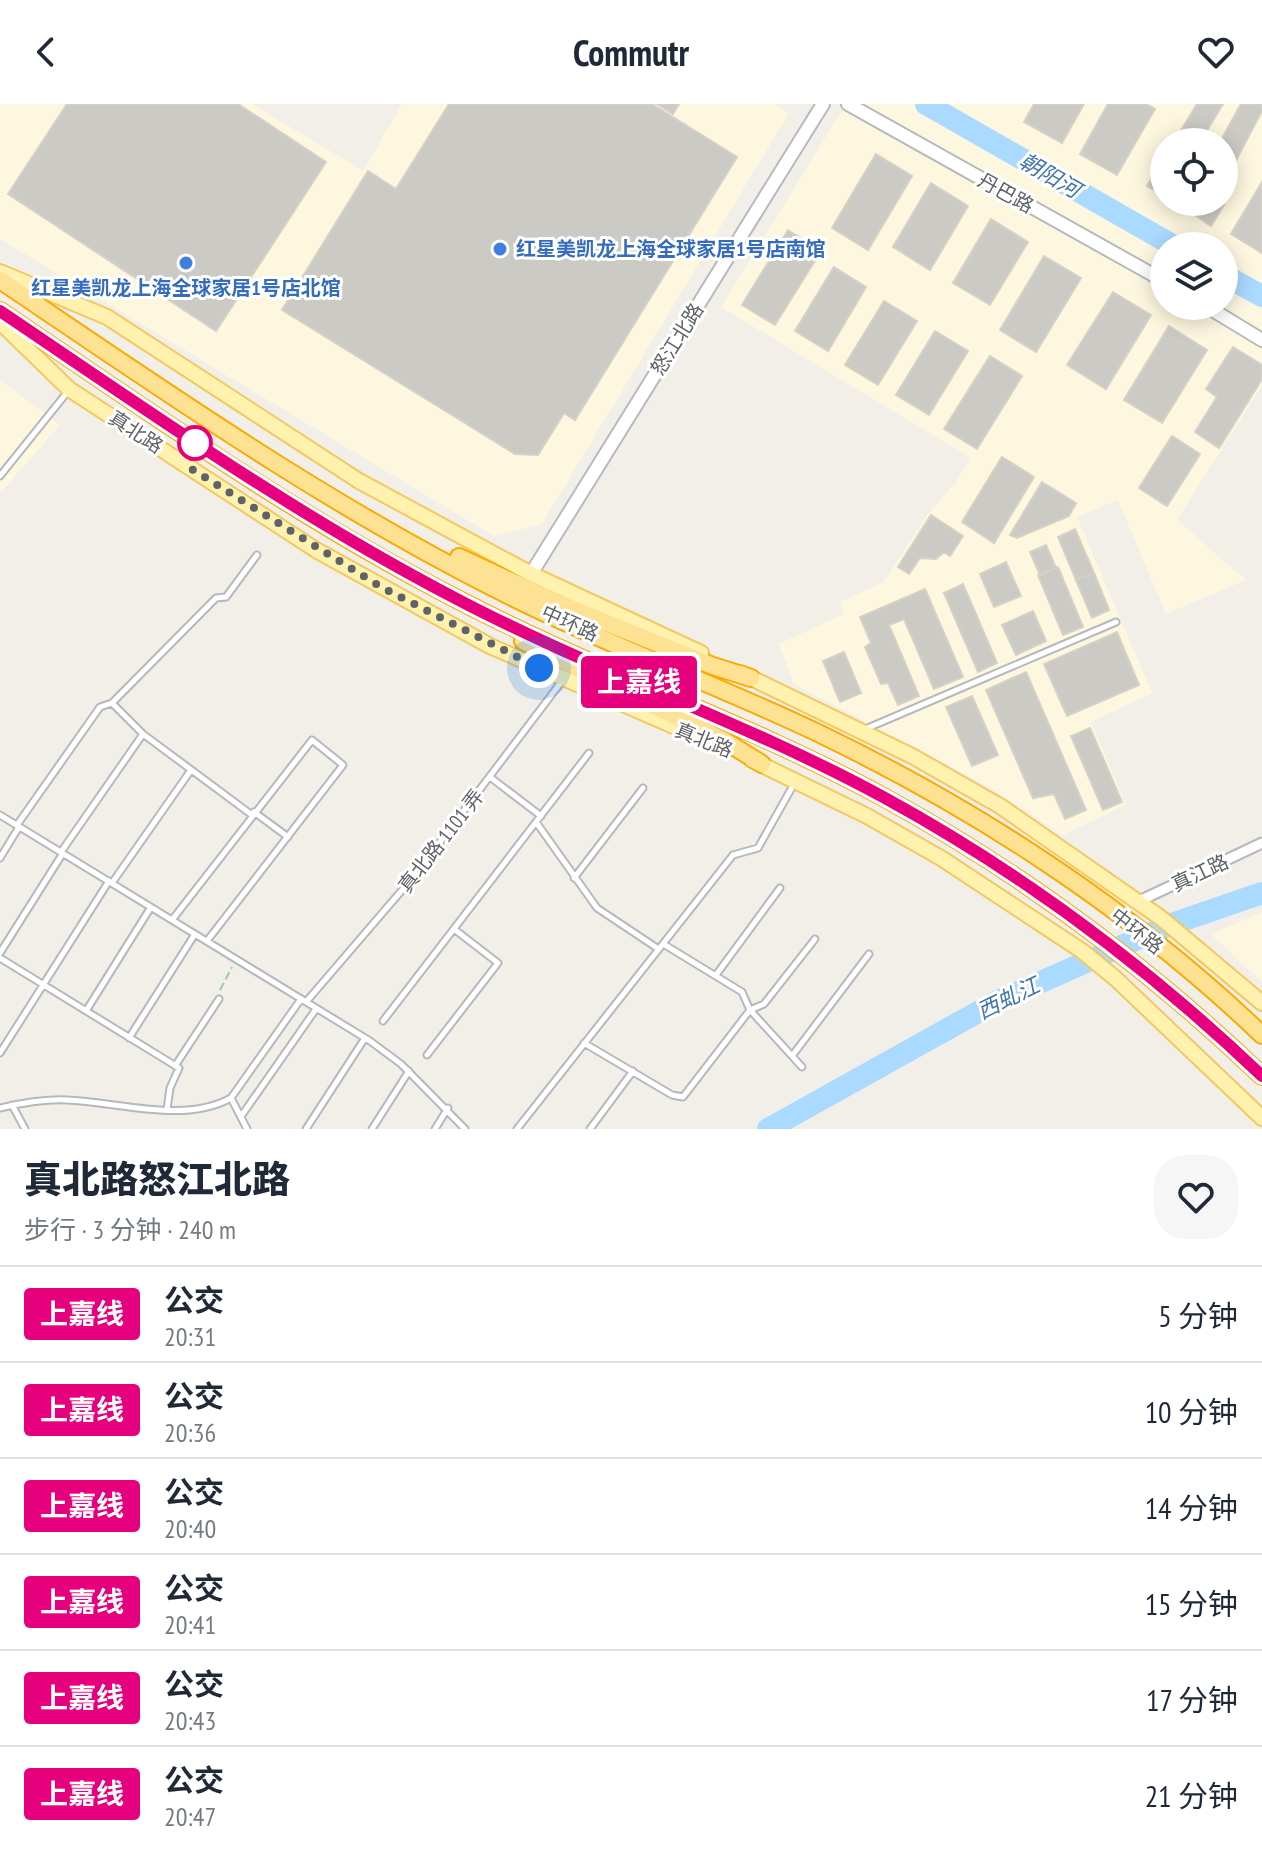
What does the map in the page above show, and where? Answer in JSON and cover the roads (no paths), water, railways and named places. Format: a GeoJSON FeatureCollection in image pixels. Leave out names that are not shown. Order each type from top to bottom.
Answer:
{"type":"FeatureCollection","features":[{"type":"Feature","properties":{"kind":"highway","name":"中环路"},"geometry":{"type":"LineString","coordinates":[[0,280],[343,507],[509,596],[814,731],[984,822],[1136,928],[1262,1035]]}},
{"type":"Feature","properties":{"kind":"highway","name":"中环路"},"geometry":{"type":"LineString","coordinates":[[0,311],[330,530],[457,600],[803,756],[961,841],[1106,941],[1262,1076]]}},
{"type":"Feature","properties":{"kind":"highway"},"geometry":{"type":"LineString","coordinates":[[343,507],[413,535],[558,603],[713,666],[751,678]]}},
{"type":"Feature","properties":{"kind":"highway"},"geometry":{"type":"LineString","coordinates":[[457,600],[545,653],[725,741],[762,764]]}},
{"type":"Feature","properties":{"kind":"main road"},"geometry":{"type":"LineString","coordinates":[[0,272],[107,317],[359,481],[531,574],[861,731],[1000,806],[1161,918],[1262,1003]]}},
{"type":"Feature","properties":{"kind":"main road","name":"真北路"},"geometry":{"type":"LineString","coordinates":[[0,322],[69,389],[316,550],[490,646],[762,764],[941,858],[1082,951],[1115,978],[1262,1118]]}},
{"type":"Feature","properties":{"kind":"street","name":"怒江北路"},"geometry":{"type":"LineString","coordinates":[[531,574],[823,104]]}},
{"type":"Feature","properties":{"kind":"street","name":"丹巴路"},"geometry":{"type":"LineString","coordinates":[[848,104],[1150,273]]}},
{"type":"Feature","properties":{"kind":"street"},"geometry":{"type":"LineString","coordinates":[[1229,320],[1262,340]]}},
{"type":"Feature","properties":{"kind":"street","name":"真江路"},"geometry":{"type":"LineString","coordinates":[[1137,902],[1262,843]]}},
{"type":"Feature","properties":{"kind":"lane"},"geometry":{"type":"LineString","coordinates":[[0,476],[69,389]]}},
{"type":"Feature","properties":{"kind":"lane"},"geometry":{"type":"LineString","coordinates":[[0,858],[18,826],[100,707],[112,703],[216,598],[226,597],[257,555]]}},
{"type":"Feature","properties":{"kind":"lane"},"geometry":{"type":"LineString","coordinates":[[861,731],[1116,622]]}},
{"type":"Feature","properties":{"kind":"lane","name":"真北路 1101 弄"},"geometry":{"type":"LineString","coordinates":[[231,1098],[304,1001],[389,907],[493,779],[563,680]]}},
{"type":"Feature","properties":{"kind":"lane"},"geometry":{"type":"LineString","coordinates":[[112,703],[143,734],[288,837]]}},
{"type":"Feature","properties":{"kind":"lane"},"geometry":{"type":"LineString","coordinates":[[143,734],[62,853],[0,956],[179,1068],[170,1088],[167,1109]]}},
{"type":"Feature","properties":{"kind":"lane"},"geometry":{"type":"LineString","coordinates":[[172,920],[312,740],[343,765],[207,941]]}},
{"type":"Feature","properties":{"kind":"lane"},"geometry":{"type":"LineString","coordinates":[[383,1021],[589,753]]}},
{"type":"Feature","properties":{"kind":"lane"},"geometry":{"type":"LineString","coordinates":[[0,1053],[110,882],[191,770]]}},
{"type":"Feature","properties":{"kind":"lane"},"geometry":{"type":"LineString","coordinates":[[493,779],[541,816]]}},
{"type":"Feature","properties":{"kind":"lane"},"geometry":{"type":"LineString","coordinates":[[517,1129],[733,855],[758,848],[796,781]]}},
{"type":"Feature","properties":{"kind":"lane"},"geometry":{"type":"LineString","coordinates":[[574,878],[643,788]]}},
{"type":"Feature","properties":{"kind":"lane"},"geometry":{"type":"LineString","coordinates":[[0,815],[365,1038],[409,1071],[465,1129]]}},
{"type":"Feature","properties":{"kind":"lane"},"geometry":{"type":"LineString","coordinates":[[536,822],[597,908],[657,948]]}},
{"type":"Feature","properties":{"kind":"lane"},"geometry":{"type":"LineString","coordinates":[[716,975],[780,888]]}},
{"type":"Feature","properties":{"kind":"lane"},"geometry":{"type":"LineString","coordinates":[[86,1011],[151,907]]}},
{"type":"Feature","properties":{"kind":"lane"},"geometry":{"type":"LineString","coordinates":[[427,1055],[498,963],[454,929]]}},
{"type":"Feature","properties":{"kind":"lane"},"geometry":{"type":"LineString","coordinates":[[129,1038],[195,934]]}},
{"type":"Feature","properties":{"kind":"lane"},"geometry":{"type":"LineString","coordinates":[[584,1043],[672,1095],[683,1097],[750,1010],[764,1004],[815,939]]}},
{"type":"Feature","properties":{"kind":"lane"},"geometry":{"type":"LineString","coordinates":[[665,945],[742,992],[750,1010],[802,1067]]}},
{"type":"Feature","properties":{"kind":"lane"},"geometry":{"type":"LineString","coordinates":[[792,1056],[869,954]]}},
{"type":"Feature","properties":{"kind":"lane"},"geometry":{"type":"LineString","coordinates":[[175,1066],[219,999]]}},
{"type":"Feature","properties":{"kind":"lane"},"geometry":{"type":"LineString","coordinates":[[242,1115],[316,1009]]}},
{"type":"Feature","properties":{"kind":"lane"},"geometry":{"type":"LineString","coordinates":[[306,1129],[365,1038]]}},
{"type":"Feature","properties":{"kind":"lane"},"geometry":{"type":"LineString","coordinates":[[372,1129],[409,1071]]}},
{"type":"Feature","properties":{"kind":"lane"},"geometry":{"type":"LineString","coordinates":[[590,1129],[633,1071]]}},
{"type":"Feature","properties":{"kind":"lane"},"geometry":{"type":"LineString","coordinates":[[0,1108],[65,1100],[167,1109],[202,1108],[231,1098],[248,1129]]}},
{"type":"Feature","properties":{"kind":"lane"},"geometry":{"type":"LineString","coordinates":[[12,1105],[25,1129]]}},
{"type":"Feature","properties":{"kind":"lane"},"geometry":{"type":"LineString","coordinates":[[435,1129],[448,1108]]}},
{"type":"Feature","properties":{"kind":"waterway","name":"朝阳河"},"geometry":{"type":"LineString","coordinates":[[926,104],[1150,232]]}},
{"type":"Feature","properties":{"kind":"waterway","name":"朝阳河"},"geometry":{"type":"LineString","coordinates":[[1238,283],[1262,296]]}},
{"type":"Feature","properties":{"kind":"waterway","name":"西虬江"},"geometry":{"type":"LineString","coordinates":[[768,1129],[996,1002],[1169,925],[1262,893]]}},
{"type":"Feature","properties":{"kind":"place","name":"红星美凯龙上海全球家居1号店南馆"},"geometry":{"type":"Point","coordinates":[500,249]}},
{"type":"Feature","properties":{"kind":"place","name":"红星美凯龙上海全球家居1号店北馆"},"geometry":{"type":"Point","coordinates":[186,263]}}]}
